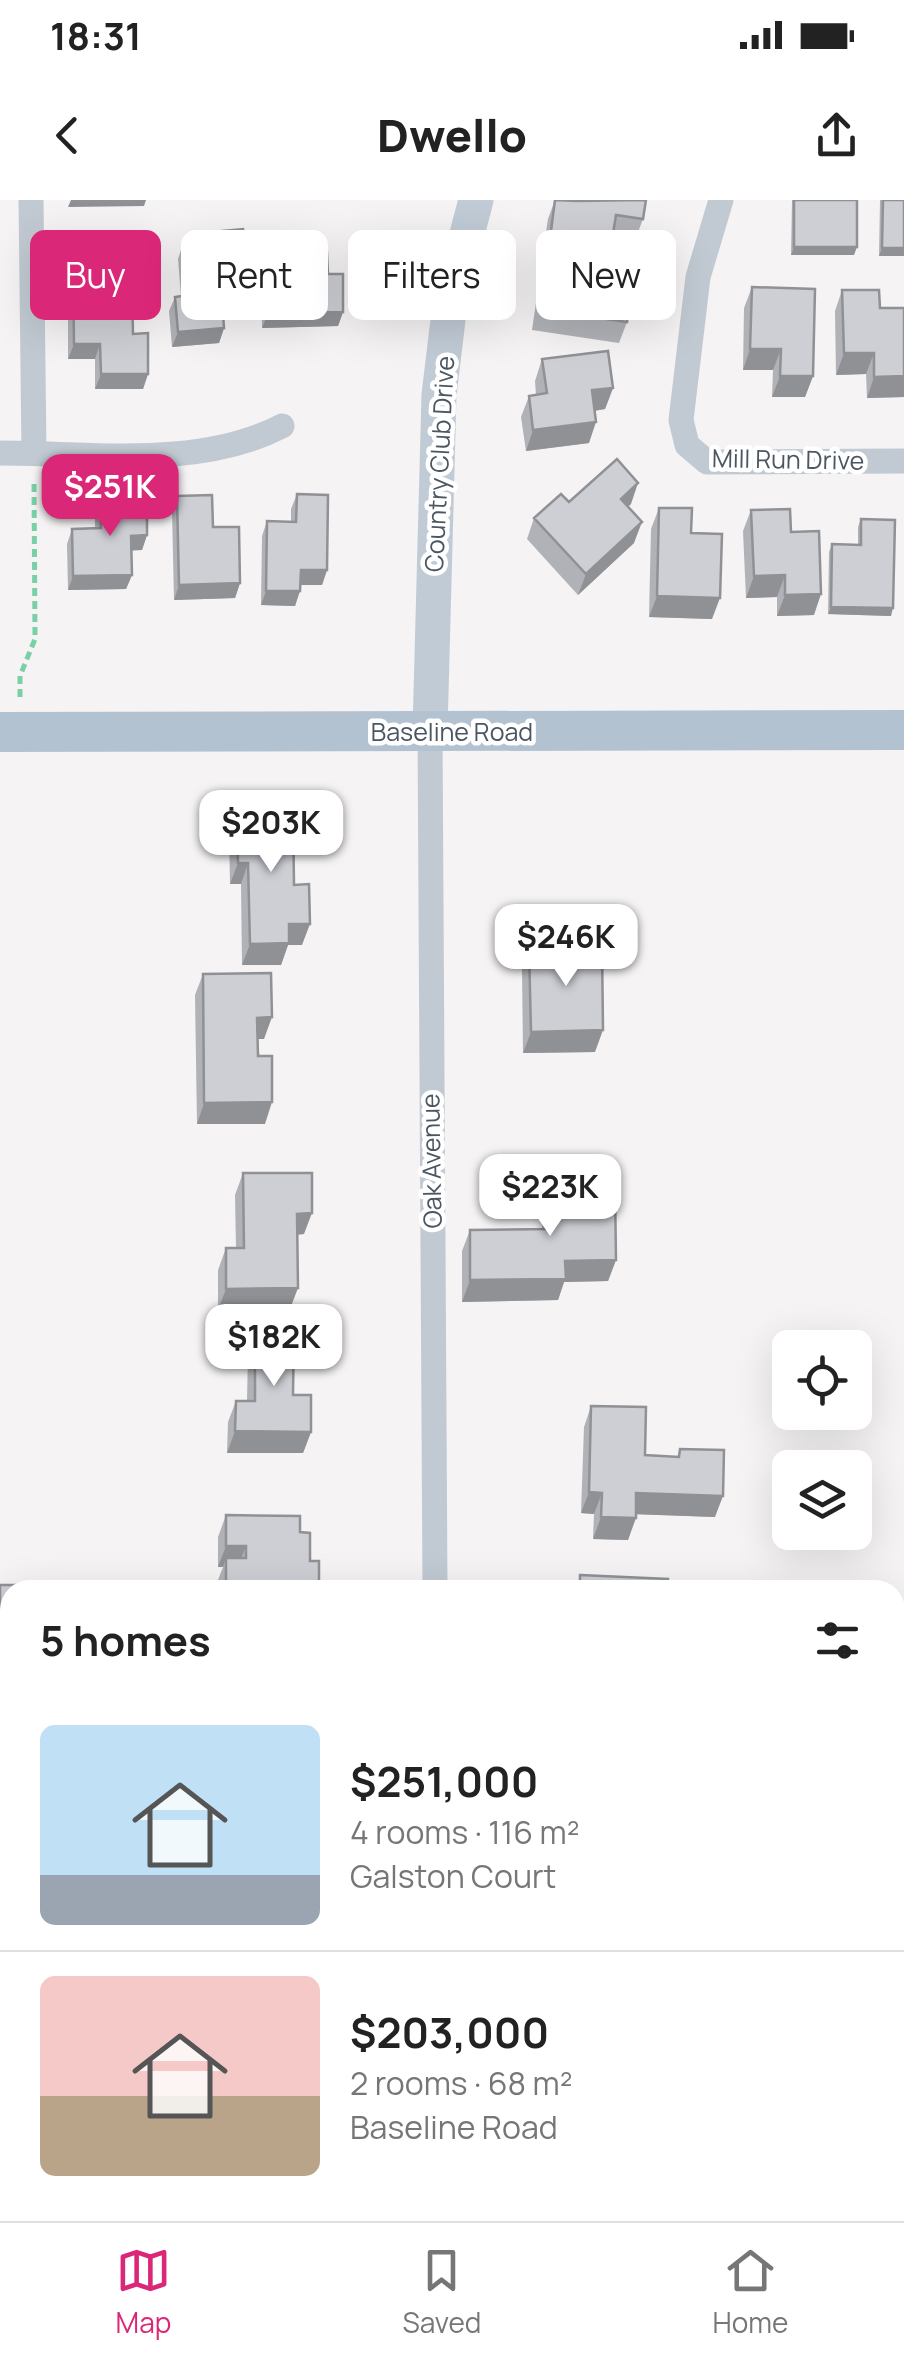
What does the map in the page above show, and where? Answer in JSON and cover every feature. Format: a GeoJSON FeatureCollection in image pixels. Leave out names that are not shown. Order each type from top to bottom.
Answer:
{"type":"FeatureCollection","features":[{"type":"Feature","properties":{"kind":"main road","name":"Baseline Road"},"geometry":{"type":"LineString","coordinates":[[10,732],[904,730]]}},
{"type":"Feature","properties":{"kind":"street"},"geometry":{"type":"LineString","coordinates":[[31,200],[34,453]]}},
{"type":"Feature","properties":{"kind":"street","name":"Country Club Drive"},"geometry":{"type":"LineString","coordinates":[[430,731],[439,395],[451,295],[476,200]]}},
{"type":"Feature","properties":{"kind":"street","name":"Mill Run Drive"},"geometry":{"type":"LineString","coordinates":[[721,200],[696,292],[681,420],[687,445],[707,462],[904,461]]}},
{"type":"Feature","properties":{"kind":"street"},"geometry":{"type":"LineString","coordinates":[[0,453],[184,453],[251,442],[282,426]]}},
{"type":"Feature","properties":{"kind":"street","name":"Oak Avenue"},"geometry":{"type":"LineString","coordinates":[[430,731],[435,1580]]}},
{"type":"Feature","properties":{"kind":"path"},"geometry":{"type":"LineString","coordinates":[[10,732],[20,676],[35,639],[34,453]]}},
{"type":"Feature","properties":{"kind":"building"},"geometry":{"type":"Polygon","coordinates":[[[555,200],[646,200],[643,219],[616,215],[614,230],[551,230],[555,200]]]}},
{"type":"Feature","properties":{"kind":"building"},"geometry":{"type":"Polygon","coordinates":[[[794,200],[857,200],[857,247],[794,247],[794,200]]]}},
{"type":"Feature","properties":{"kind":"building"},"geometry":{"type":"Polygon","coordinates":[[[883,200],[904,200],[904,248],[882,248],[883,200]]]}},
{"type":"Feature","properties":{"kind":"building"},"geometry":{"type":"Polygon","coordinates":[[[328,274],[343,274],[343,312],[328,312],[328,274]]]}},
{"type":"Feature","properties":{"kind":"building"},"geometry":{"type":"Polygon","coordinates":[[[752,287],[815,289],[813,376],[780,376],[781,349],[750,349],[752,287]]]}},
{"type":"Feature","properties":{"kind":"building"},"geometry":{"type":"Polygon","coordinates":[[[842,290],[879,290],[880,308],[904,308],[904,376],[874,377],[874,353],[844,353],[842,290]]]}},
{"type":"Feature","properties":{"kind":"building"},"geometry":{"type":"Polygon","coordinates":[[[181,296],[181,320],[223,320],[224,328],[178,332],[175,297],[181,296]]]}},
{"type":"Feature","properties":{"kind":"building"},"geometry":{"type":"Polygon","coordinates":[[[74,320],[133,320],[133,334],[148,333],[148,374],[101,374],[100,344],[74,344],[74,320]]]}},
{"type":"Feature","properties":{"kind":"building"},"geometry":{"type":"Polygon","coordinates":[[[608,351],[613,388],[592,390],[596,422],[533,430],[529,396],[547,393],[542,359],[608,351]]]}},
{"type":"Feature","properties":{"kind":"building"},"geometry":{"type":"Polygon","coordinates":[[[617,459],[638,483],[621,499],[642,522],[586,574],[534,518],[561,494],[569,502],[617,459]]]}},
{"type":"Feature","properties":{"kind":"building"},"geometry":{"type":"Polygon","coordinates":[[[297,494],[328,495],[327,570],[301,570],[300,591],[266,591],[267,521],[296,522],[297,494]]]}},
{"type":"Feature","properties":{"kind":"building"},"geometry":{"type":"Polygon","coordinates":[[[212,495],[213,527],[239,527],[240,583],[179,585],[177,496],[212,495]]]}},
{"type":"Feature","properties":{"kind":"building"},"geometry":{"type":"Polygon","coordinates":[[[147,498],[147,535],[131,536],[132,575],[73,576],[72,529],[101,528],[101,500],[147,498]]]}},
{"type":"Feature","properties":{"kind":"building"},"geometry":{"type":"Polygon","coordinates":[[[659,508],[692,508],[691,533],[722,534],[720,598],[657,596],[659,508]]]}},
{"type":"Feature","properties":{"kind":"building"},"geometry":{"type":"Polygon","coordinates":[[[790,509],[791,532],[819,531],[821,594],[785,595],[785,575],[754,576],[751,510],[790,509]]]}},
{"type":"Feature","properties":{"kind":"building"},"geometry":{"type":"Polygon","coordinates":[[[861,519],[895,520],[893,608],[831,607],[832,544],[861,545],[861,519]]]}},
{"type":"Feature","properties":{"kind":"building"},"geometry":{"type":"Polygon","coordinates":[[[293,809],[294,885],[309,884],[310,924],[289,924],[289,943],[250,944],[248,863],[238,863],[237,810],[293,809]]]}},
{"type":"Feature","properties":{"kind":"building"},"geometry":{"type":"Polygon","coordinates":[[[602,946],[603,1030],[531,1032],[529,947],[602,946]]]}},
{"type":"Feature","properties":{"kind":"building"},"geometry":{"type":"Polygon","coordinates":[[[271,973],[272,1017],[257,1018],[258,1056],[272,1056],[272,1102],[204,1103],[203,974],[271,973]]]}},
{"type":"Feature","properties":{"kind":"building"},"geometry":{"type":"Polygon","coordinates":[[[243,1173],[312,1173],[312,1213],[297,1214],[298,1288],[226,1289],[226,1248],[244,1248],[243,1173]]]}},
{"type":"Feature","properties":{"kind":"building"},"geometry":{"type":"Polygon","coordinates":[[[615,1186],[616,1260],[565,1261],[566,1279],[470,1280],[470,1230],[550,1229],[550,1187],[615,1186]]]}},
{"type":"Feature","properties":{"kind":"building"},"geometry":{"type":"Polygon","coordinates":[[[255,1330],[294,1330],[293,1395],[311,1395],[311,1432],[235,1431],[236,1401],[255,1401],[255,1330]]]}},
{"type":"Feature","properties":{"kind":"building"},"geometry":{"type":"Polygon","coordinates":[[[591,1406],[646,1407],[645,1455],[679,1457],[680,1449],[724,1450],[723,1496],[636,1493],[636,1518],[601,1517],[602,1493],[589,1492],[591,1406]]]}},
{"type":"Feature","properties":{"kind":"building"},"geometry":{"type":"Polygon","coordinates":[[[226,1515],[300,1516],[300,1532],[310,1533],[310,1561],[319,1561],[319,1580],[226,1580],[226,1558],[246,1558],[246,1546],[226,1546],[226,1515]]]}},
{"type":"Feature","properties":{"kind":"building"},"geometry":{"type":"Polygon","coordinates":[[[580,1575],[668,1579],[668,1580],[580,1580],[580,1575]]]}}]}
